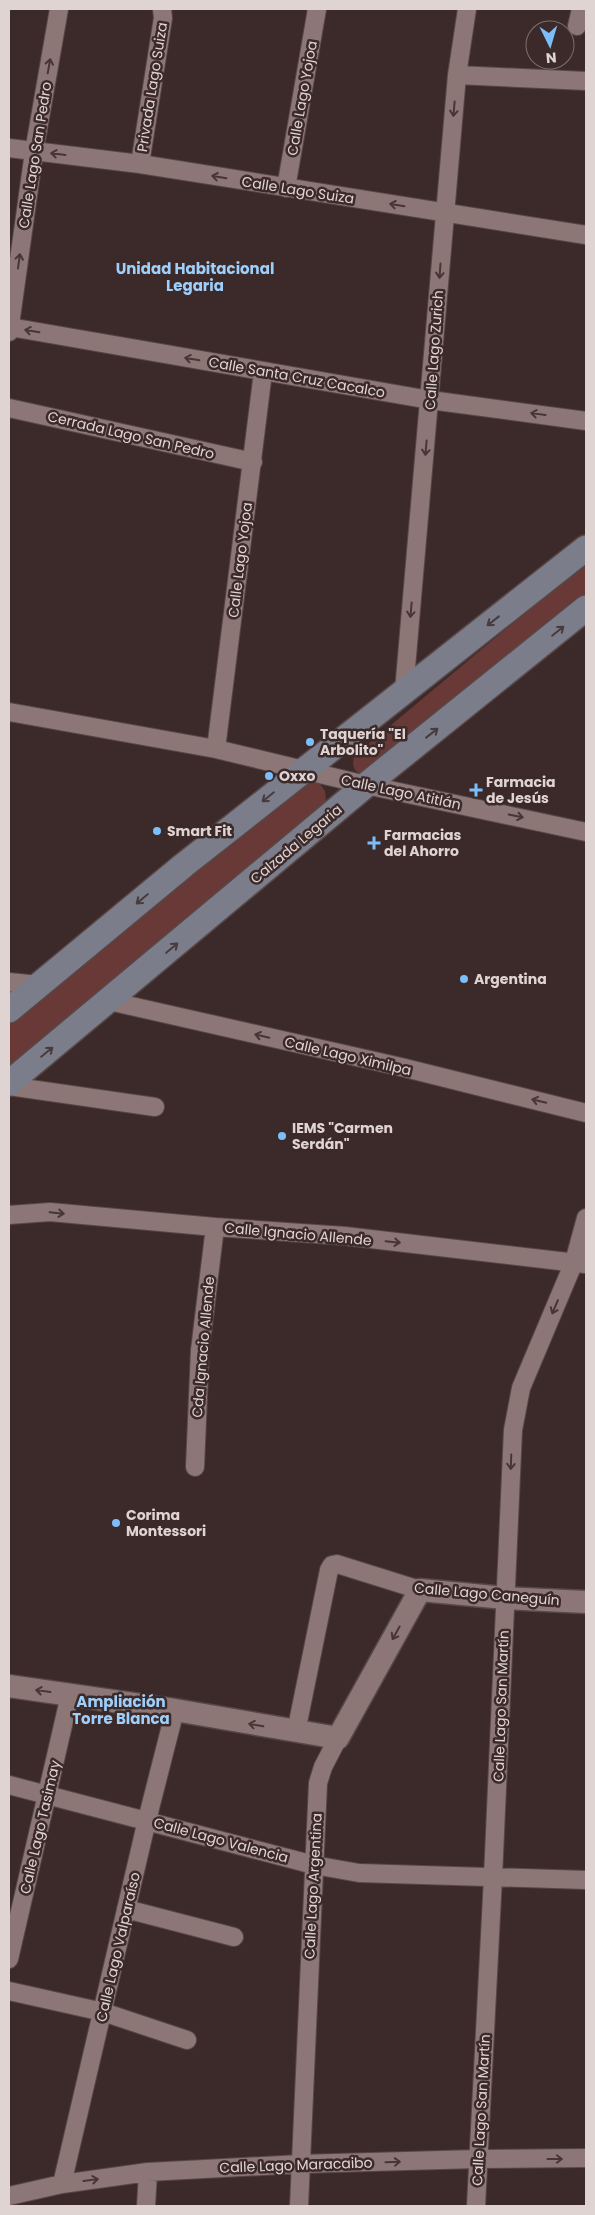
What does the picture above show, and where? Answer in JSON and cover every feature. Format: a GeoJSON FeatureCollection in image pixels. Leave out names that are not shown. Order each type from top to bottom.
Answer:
{"type":"FeatureCollection","features":[{"type":"Feature","properties":{"kind":"main road"},"geometry":{"type":"LineString","coordinates":[[9,1010],[303,769],[586,548]]}},
{"type":"Feature","properties":{"kind":"main road","name":"Calzada Legaria"},"geometry":{"type":"LineString","coordinates":[[9,1084],[366,785],[586,608]]}},
{"type":"Feature","properties":{"kind":"street","name":"Calle Lago San Pedro"},"geometry":{"type":"LineString","coordinates":[[9,330],[34,152],[59,9]]}},
{"type":"Feature","properties":{"kind":"street","name":"Privada Lago Suiza"},"geometry":{"type":"LineString","coordinates":[[140,164],[163,18],[162,9]]}},
{"type":"Feature","properties":{"kind":"street","name":"Calle Lago Yojoa"},"geometry":{"type":"LineString","coordinates":[[286,188],[317,9]]}},
{"type":"Feature","properties":{"kind":"street","name":"Calle Lago Zurich"},"geometry":{"type":"LineString","coordinates":[[404,691],[457,75],[467,9]]}},
{"type":"Feature","properties":{"kind":"street"},"geometry":{"type":"LineString","coordinates":[[577,26],[581,9]]}},
{"type":"Feature","properties":{"kind":"street"},"geometry":{"type":"LineString","coordinates":[[457,75],[586,82]]}},
{"type":"Feature","properties":{"kind":"street","name":"Calle Lago Suiza"},"geometry":{"type":"LineString","coordinates":[[9,148],[140,164],[586,235]]}},
{"type":"Feature","properties":{"kind":"street","name":"Calle Santa Cruz Cacalco"},"geometry":{"type":"LineString","coordinates":[[9,330],[430,400],[586,421]]}},
{"type":"Feature","properties":{"kind":"street","name":"Calle Lago Yojoa"},"geometry":{"type":"LineString","coordinates":[[216,749],[263,372]]}},
{"type":"Feature","properties":{"kind":"street","name":"Cerrada Lago San Pedro"},"geometry":{"type":"LineString","coordinates":[[9,408],[252,462]]}},
{"type":"Feature","properties":{"kind":"street","name":"Calle Lago Atitlán"},"geometry":{"type":"LineString","coordinates":[[9,712],[216,749],[366,785],[586,832]]}},
{"type":"Feature","properties":{"kind":"street"},"geometry":{"type":"LineString","coordinates":[[9,982],[39,985]]}},
{"type":"Feature","properties":{"kind":"street","name":"Calle Lago Ximilpa"},"geometry":{"type":"LineString","coordinates":[[109,1001],[401,1068],[586,1113]]}},
{"type":"Feature","properties":{"kind":"street"},"geometry":{"type":"LineString","coordinates":[[9,1084],[155,1107]]}},
{"type":"Feature","properties":{"kind":"street","name":"Calle Ignacio Allende"},"geometry":{"type":"LineString","coordinates":[[9,1215],[50,1212],[215,1227],[345,1236],[580,1263]]}},
{"type":"Feature","properties":{"kind":"street","name":"Calle Lago San Martín"},"geometry":{"type":"LineString","coordinates":[[476,2206],[477,2159],[494,1878],[513,1430],[521,1388],[580,1263],[586,1218]]}},
{"type":"Feature","properties":{"kind":"street","name":"Cda Ignacio Allende"},"geometry":{"type":"LineString","coordinates":[[195,1467],[200,1350],[215,1227]]}},
{"type":"Feature","properties":{"kind":"street","name":"Calle Lago Caneguín"},"geometry":{"type":"LineString","coordinates":[[296,1732],[332,1565],[337,1564],[420,1590],[505,1598],[586,1602]]}},
{"type":"Feature","properties":{"kind":"street","name":"Calle Lago Argentina"},"geometry":{"type":"LineString","coordinates":[[298,2206],[318,1783],[323,1767],[338,1738],[420,1590]]}},
{"type":"Feature","properties":{"kind":"street"},"geometry":{"type":"LineString","coordinates":[[9,1686],[175,1710],[338,1738]]}},
{"type":"Feature","properties":{"kind":"street","name":"Calle Lago Tasimay"},"geometry":{"type":"LineString","coordinates":[[9,1959],[70,1695]]}},
{"type":"Feature","properties":{"kind":"street","name":"Calle Lago Valparaíso"},"geometry":{"type":"LineString","coordinates":[[62,2184],[104,2012],[126,1908],[175,1710]]}},
{"type":"Feature","properties":{"kind":"street","name":"Calle Lago Valencia"},"geometry":{"type":"LineString","coordinates":[[9,1785],[314,1864],[359,1873],[586,1880]]}},
{"type":"Feature","properties":{"kind":"street"},"geometry":{"type":"LineString","coordinates":[[126,1908],[234,1937]]}},
{"type":"Feature","properties":{"kind":"street"},"geometry":{"type":"LineString","coordinates":[[9,1991],[104,2012],[186,2040]]}},
{"type":"Feature","properties":{"kind":"street","name":"Calle Lago Maracaibo"},"geometry":{"type":"LineString","coordinates":[[9,2196],[62,2184],[148,2172],[300,2164],[586,2158]]}},
{"type":"Feature","properties":{"kind":"street"},"geometry":{"type":"LineString","coordinates":[[146,2206],[148,2172]]}},
{"type":"Feature","properties":{"kind":"shaded area"},"geometry":{"type":"Polygon","coordinates":[[[586,562],[586,599],[365,774],[356,771],[353,766],[354,756],[586,562]]]}},
{"type":"Feature","properties":{"kind":"shaded area"},"geometry":{"type":"Polygon","coordinates":[[[313,781],[320,784],[325,791],[326,801],[314,813],[9,1068],[9,1025],[305,782],[313,781]]]}},
{"type":"Feature","properties":{"kind":"place","name":"Taquería \"El Arbolito\""},"geometry":{"type":"Point","coordinates":[310,742]}},
{"type":"Feature","properties":{"kind":"place","name":"Oxxo"},"geometry":{"type":"Point","coordinates":[269,776]}},
{"type":"Feature","properties":{"kind":"place","name":"Farmacia de Jesús"},"geometry":{"type":"Point","coordinates":[476,790]}},
{"type":"Feature","properties":{"kind":"place","name":"Smart Fit"},"geometry":{"type":"Point","coordinates":[157,831]}},
{"type":"Feature","properties":{"kind":"place","name":"Farmacias del Ahorro"},"geometry":{"type":"Point","coordinates":[374,843]}},
{"type":"Feature","properties":{"kind":"place","name":"Argentina"},"geometry":{"type":"Point","coordinates":[464,979]}},
{"type":"Feature","properties":{"kind":"place","name":"IEMS \"Carmen Serdán\""},"geometry":{"type":"Point","coordinates":[282,1136]}},
{"type":"Feature","properties":{"kind":"place","name":"Corima Montessori"},"geometry":{"type":"Point","coordinates":[116,1523]}},
{"type":"Feature","properties":{"kind":"district","name":"Unidad Habitacional Legaria"},"geometry":{"type":"Point","coordinates":[195,278]}},
{"type":"Feature","properties":{"kind":"district","name":"Ampliación Torre Blanca"},"geometry":{"type":"Point","coordinates":[121,1710]}}]}
